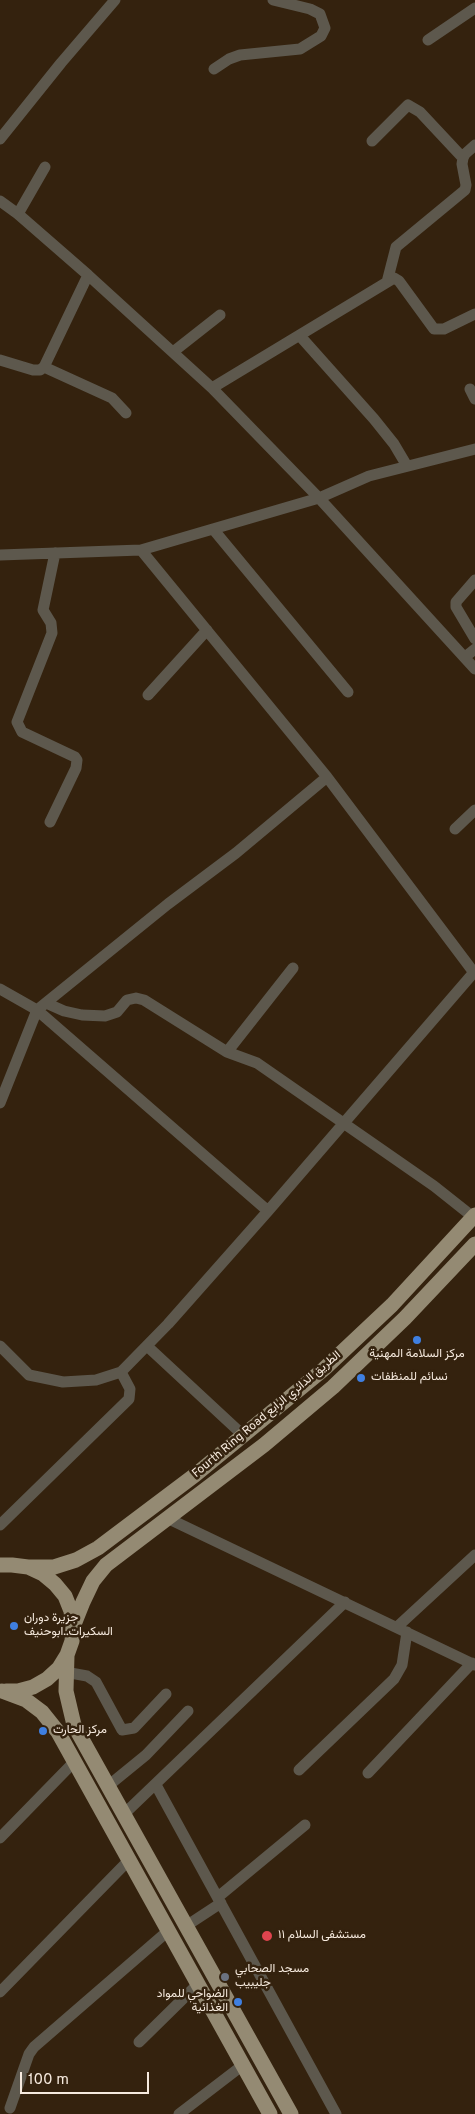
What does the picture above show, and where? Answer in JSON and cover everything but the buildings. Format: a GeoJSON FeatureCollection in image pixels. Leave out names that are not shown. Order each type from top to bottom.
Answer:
{"type":"FeatureCollection","features":[{"type":"Feature","properties":{"kind":"main road","name":"Fourth Ring Road الطريق الدائري الرابع"},"geometry":{"type":"LineString","coordinates":[[4,1563],[28,1567],[54,1567],[76,1560],[98,1548],[244,1436],[324,1369],[392,1305],[474,1216]]}},
{"type":"Feature","properties":{"kind":"main road"},"geometry":{"type":"LineString","coordinates":[[73,1627],[93,1581],[106,1565],[264,1445],[333,1388],[405,1318],[475,1244]]}},
{"type":"Feature","properties":{"kind":"main road"},"geometry":{"type":"LineString","coordinates":[[28,1567],[43,1574],[60,1590],[71,1611],[72,1641],[65,1672],[68,1707],[74,1725],[291,2114]]}},
{"type":"Feature","properties":{"kind":"main road"},"geometry":{"type":"LineString","coordinates":[[1,1691],[18,1691],[40,1683],[59,1668],[68,1655]]}},
{"type":"Feature","properties":{"kind":"main road"},"geometry":{"type":"LineString","coordinates":[[1,1691],[26,1700],[42,1712],[58,1732],[270,2114]]}},
{"type":"Feature","properties":{"kind":"street"},"geometry":{"type":"LineString","coordinates":[[0,140],[61,63],[115,0]]}},
{"type":"Feature","properties":{"kind":"street"},"geometry":{"type":"LineString","coordinates":[[214,69],[229,59],[240,55],[300,49],[321,36],[325,28],[320,14],[310,9],[273,0]]}},
{"type":"Feature","properties":{"kind":"street"},"geometry":{"type":"LineString","coordinates":[[428,40],[475,8]]}},
{"type":"Feature","properties":{"kind":"street"},"geometry":{"type":"LineString","coordinates":[[372,141],[408,106],[420,112],[463,158]]}},
{"type":"Feature","properties":{"kind":"street"},"geometry":{"type":"LineString","coordinates":[[387,282],[396,246],[465,190],[463,158],[475,145]]}},
{"type":"Feature","properties":{"kind":"street"},"geometry":{"type":"LineString","coordinates":[[18,214],[45,167]]}},
{"type":"Feature","properties":{"kind":"street"},"geometry":{"type":"LineString","coordinates":[[0,201],[18,214],[88,275],[212,388],[319,498],[475,669]]}},
{"type":"Feature","properties":{"kind":"street"},"geometry":{"type":"LineString","coordinates":[[44,368],[88,275]]}},
{"type":"Feature","properties":{"kind":"street"},"geometry":{"type":"LineString","coordinates":[[212,388],[394,278],[399,281],[434,329],[444,329],[475,314]]}},
{"type":"Feature","properties":{"kind":"street"},"geometry":{"type":"LineString","coordinates":[[173,352],[220,315]]}},
{"type":"Feature","properties":{"kind":"street"},"geometry":{"type":"LineString","coordinates":[[300,336],[374,419],[394,444],[407,466]]}},
{"type":"Feature","properties":{"kind":"street"},"geometry":{"type":"LineString","coordinates":[[0,360],[33,370],[44,368],[112,398],[126,413]]}},
{"type":"Feature","properties":{"kind":"street"},"geometry":{"type":"LineString","coordinates":[[0,555],[141,550],[319,498],[369,476],[475,449]]}},
{"type":"Feature","properties":{"kind":"street"},"geometry":{"type":"LineString","coordinates":[[213,529],[348,692]]}},
{"type":"Feature","properties":{"kind":"street"},"geometry":{"type":"LineString","coordinates":[[0,1346],[29,1375],[63,1382],[96,1380],[121,1372],[147,1346],[268,1211],[475,973],[327,777],[141,550]]}},
{"type":"Feature","properties":{"kind":"street"},"geometry":{"type":"LineString","coordinates":[[50,822],[76,768],[77,760],[75,757],[22,732],[17,722],[52,633],[51,624],[43,610],[55,553]]}},
{"type":"Feature","properties":{"kind":"street"},"geometry":{"type":"LineString","coordinates":[[475,580],[458,599],[456,607],[475,639]]}},
{"type":"Feature","properties":{"kind":"street"},"geometry":{"type":"LineString","coordinates":[[148,695],[206,630]]}},
{"type":"Feature","properties":{"kind":"street"},"geometry":{"type":"LineString","coordinates":[[465,657],[475,649]]}},
{"type":"Feature","properties":{"kind":"street"},"geometry":{"type":"LineString","coordinates":[[0,1103],[42,1007],[168,904],[236,853],[327,777]]}},
{"type":"Feature","properties":{"kind":"street"},"geometry":{"type":"LineString","coordinates":[[455,829],[475,810]]}},
{"type":"Feature","properties":{"kind":"street"},"geometry":{"type":"LineString","coordinates":[[227,1052],[293,968]]}},
{"type":"Feature","properties":{"kind":"street"},"geometry":{"type":"LineString","coordinates":[[0,989],[42,1007],[82,1015],[105,1016],[117,1012],[127,1000],[136,998],[144,1000],[227,1052],[257,1063],[474,1216]]}},
{"type":"Feature","properties":{"kind":"street"},"geometry":{"type":"LineString","coordinates":[[42,1007],[268,1211]]}},
{"type":"Feature","properties":{"kind":"street"},"geometry":{"type":"LineString","coordinates":[[147,1346],[244,1436]]}},
{"type":"Feature","properties":{"kind":"street"},"geometry":{"type":"LineString","coordinates":[[0,1526],[129,1399],[130,1389],[121,1372]]}},
{"type":"Feature","properties":{"kind":"street"},"geometry":{"type":"LineString","coordinates":[[167,1518],[474,1664],[368,1773]]}},
{"type":"Feature","properties":{"kind":"street"},"geometry":{"type":"LineString","coordinates":[[299,1770],[394,1678],[402,1665],[402,1630],[475,1556]]}},
{"type":"Feature","properties":{"kind":"street"},"geometry":{"type":"LineString","coordinates":[[123,1815],[346,1602]]}},
{"type":"Feature","properties":{"kind":"street"},"geometry":{"type":"LineString","coordinates":[[65,1672],[87,1676],[96,1682],[122,1730],[126,1731],[134,1728],[166,1694]]}},
{"type":"Feature","properties":{"kind":"street"},"geometry":{"type":"LineString","coordinates":[[108,1786],[146,1755],[188,1711]]}},
{"type":"Feature","properties":{"kind":"street"},"geometry":{"type":"LineString","coordinates":[[0,1838],[74,1762]]}},
{"type":"Feature","properties":{"kind":"street"},"geometry":{"type":"LineString","coordinates":[[156,1785],[336,2114]]}},
{"type":"Feature","properties":{"kind":"street"},"geometry":{"type":"LineString","coordinates":[[186,1926],[219,1900],[305,1825]]}},
{"type":"Feature","properties":{"kind":"street"},"geometry":{"type":"LineString","coordinates":[[0,1992],[129,1860]]}},
{"type":"Feature","properties":{"kind":"street"},"geometry":{"type":"LineString","coordinates":[[10,2108],[29,2054],[34,2047],[168,1931]]}},
{"type":"Feature","properties":{"kind":"street"},"geometry":{"type":"LineString","coordinates":[[139,2042],[198,1984]]}},
{"type":"Feature","properties":{"kind":"street"},"geometry":{"type":"LineString","coordinates":[[179,2114],[243,2065]]}},
{"type":"Feature","properties":{"kind":"place","name":"مركز السلامة المهنية"},"geometry":{"type":"Point","coordinates":[417,1340]}},
{"type":"Feature","properties":{"kind":"place","name":"نسائم للمنظفات"},"geometry":{"type":"Point","coordinates":[361,1378]}},
{"type":"Feature","properties":{"kind":"place","name":"جزيرة دوران السكيرات..ابوحنيف"},"geometry":{"type":"Point","coordinates":[14,1626]}},
{"type":"Feature","properties":{"kind":"place","name":"مركز الحارت"},"geometry":{"type":"Point","coordinates":[43,1731]}},
{"type":"Feature","properties":{"kind":"place","name":"مستشفى السلام ١١"},"geometry":{"type":"Point","coordinates":[267,1936]}},
{"type":"Feature","properties":{"kind":"place","name":"مسجد الصحابي جليبيب"},"geometry":{"type":"Point","coordinates":[225,1977]}},
{"type":"Feature","properties":{"kind":"place","name":"الضواحي للمواد الغذائية"},"geometry":{"type":"Point","coordinates":[238,2002]}}]}
